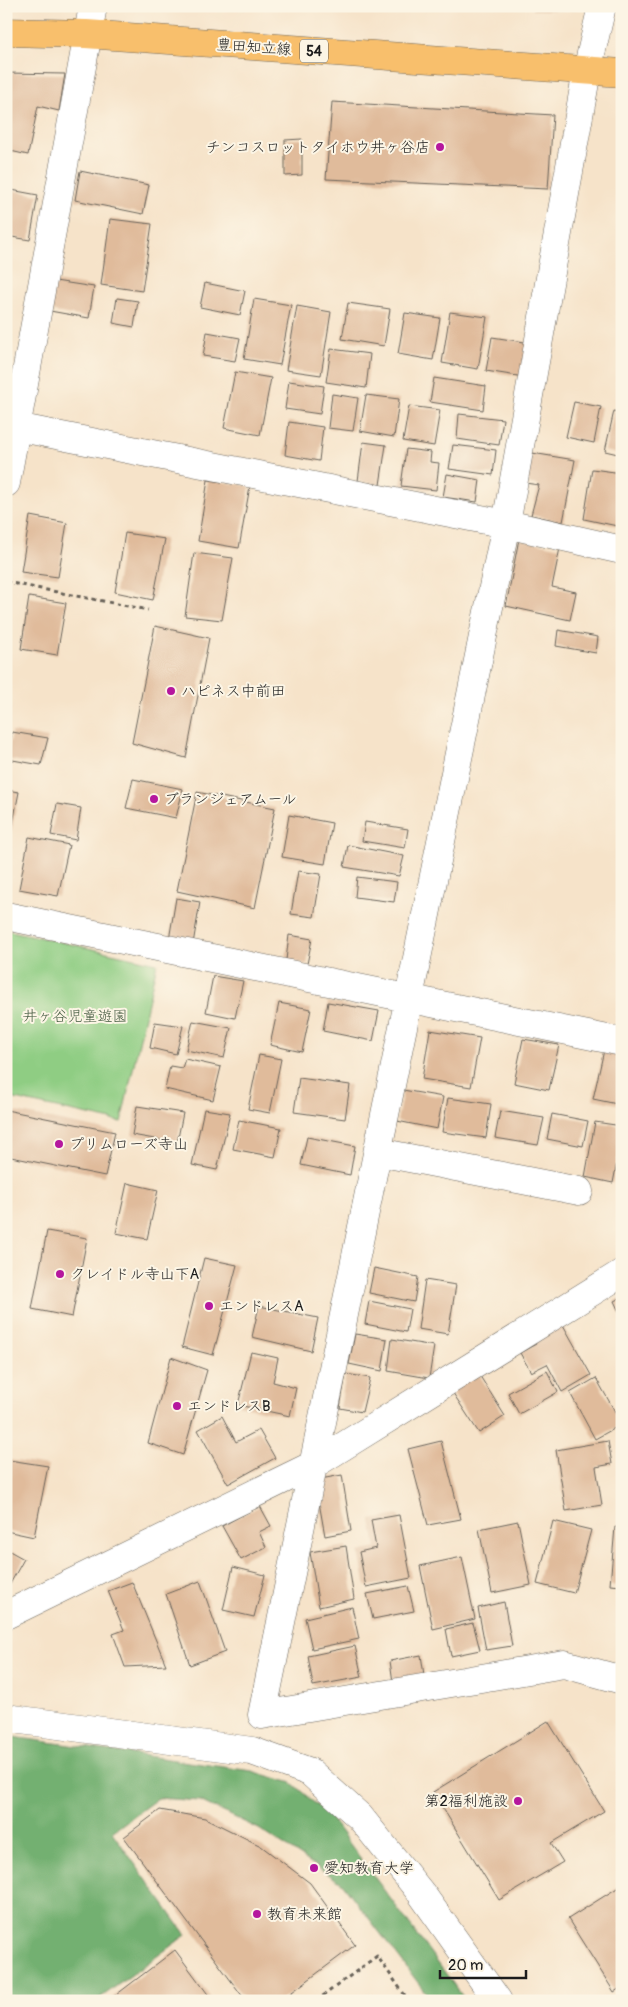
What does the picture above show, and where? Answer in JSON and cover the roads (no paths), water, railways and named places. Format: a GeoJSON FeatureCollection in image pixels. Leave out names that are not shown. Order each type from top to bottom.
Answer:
{"type":"FeatureCollection","features":[{"type":"Feature","properties":{"kind":"main road","name":"豊田知立線"},"geometry":{"type":"LineString","coordinates":[[6,32],[86,34],[622,73]]}},
{"type":"Feature","properties":{"kind":"street"},"geometry":{"type":"LineString","coordinates":[[6,482],[12,426],[92,6]]}},
{"type":"Feature","properties":{"kind":"street"},"geometry":{"type":"LineString","coordinates":[[602,6],[587,71],[506,524],[262,1715],[564,1664],[622,1680]]}},
{"type":"Feature","properties":{"kind":"street"},"geometry":{"type":"LineString","coordinates":[[12,426],[506,524],[622,550]]}},
{"type":"Feature","properties":{"kind":"street"},"geometry":{"type":"LineString","coordinates":[[6,916],[622,1042]]}},
{"type":"Feature","properties":{"kind":"street"},"geometry":{"type":"LineString","coordinates":[[378,1152],[579,1190]]}},
{"type":"Feature","properties":{"kind":"street"},"geometry":{"type":"LineString","coordinates":[[6,1615],[313,1465],[622,1273]]}},
{"type":"Feature","properties":{"kind":"street"},"geometry":{"type":"LineString","coordinates":[[6,1718],[252,1751],[310,1772],[360,1817],[421,1893],[498,2001]]}},
{"type":"Feature","properties":{"kind":"place","name":"チンコスロットタイホウ井ヶ谷店"},"geometry":{"type":"Point","coordinates":[440,147]}},
{"type":"Feature","properties":{"kind":"place","name":"ハピネス中前田"},"geometry":{"type":"Point","coordinates":[171,691]}},
{"type":"Feature","properties":{"kind":"place","name":"ブランジェアムール"},"geometry":{"type":"Point","coordinates":[154,799]}},
{"type":"Feature","properties":{"kind":"place","name":"プリムローズ寺山"},"geometry":{"type":"Point","coordinates":[59,1144]}},
{"type":"Feature","properties":{"kind":"place","name":"クレイドル寺山下A"},"geometry":{"type":"Point","coordinates":[60,1274]}},
{"type":"Feature","properties":{"kind":"place","name":"エンドレスA"},"geometry":{"type":"Point","coordinates":[209,1306]}},
{"type":"Feature","properties":{"kind":"place","name":"エンドレスB"},"geometry":{"type":"Point","coordinates":[177,1406]}},
{"type":"Feature","properties":{"kind":"place","name":"第2福利施設"},"geometry":{"type":"Point","coordinates":[518,1801]}},
{"type":"Feature","properties":{"kind":"place","name":"愛知教育大学"},"geometry":{"type":"Point","coordinates":[314,1868]}},
{"type":"Feature","properties":{"kind":"place","name":"教育未来館"},"geometry":{"type":"Point","coordinates":[257,1914]}},
{"type":"Feature","properties":{"kind":"park label","name":"井ヶ谷児童遊園"},"geometry":{"type":"Point","coordinates":[75,1016]}}]}
